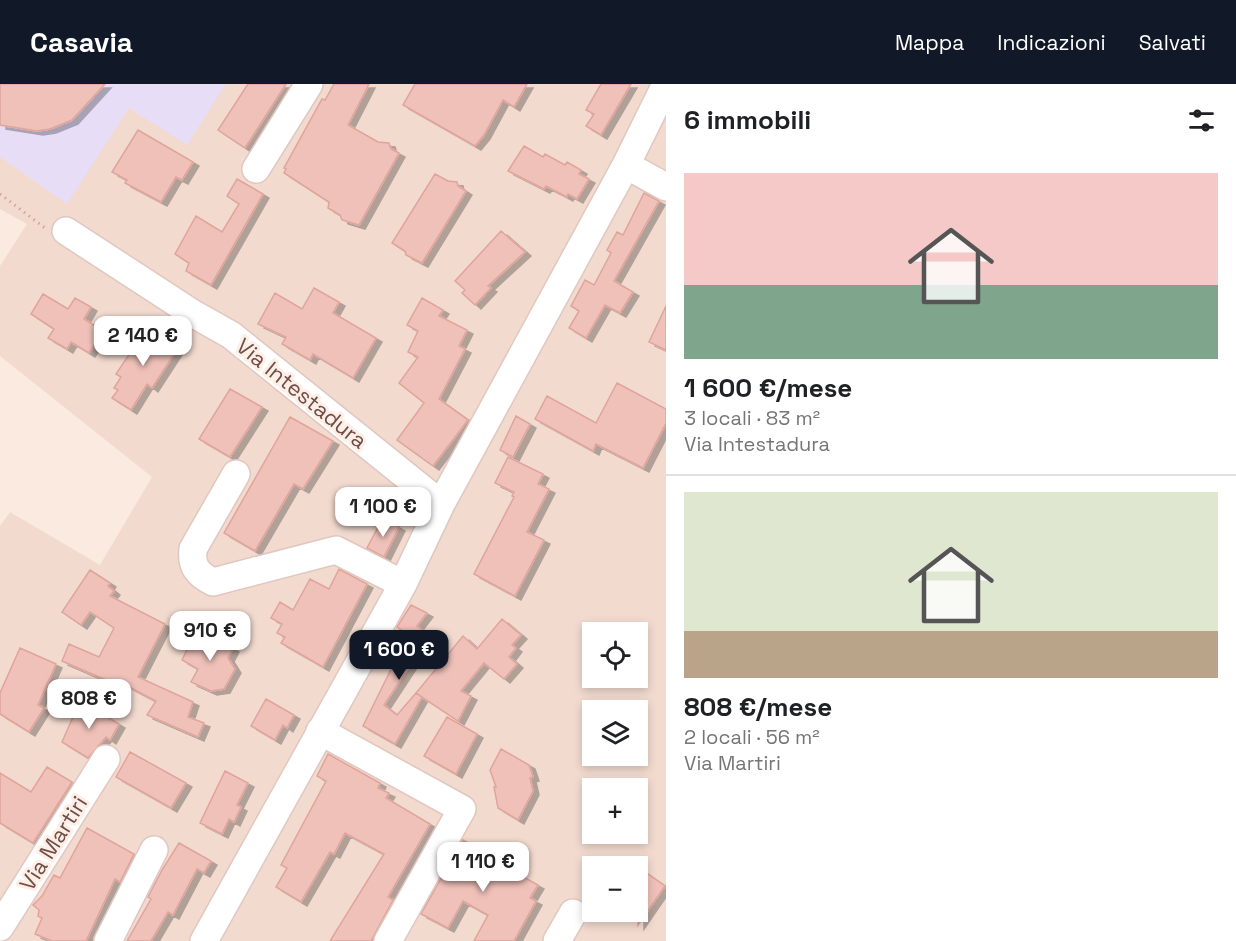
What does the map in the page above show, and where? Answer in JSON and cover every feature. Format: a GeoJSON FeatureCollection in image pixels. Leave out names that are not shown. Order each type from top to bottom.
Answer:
{"type":"FeatureCollection","features":[{"type":"Feature","properties":{"kind":"street"},"geometry":{"type":"LineString","coordinates":[[256,170],[309,84]]}},
{"type":"Feature","properties":{"kind":"street"},"geometry":{"type":"LineString","coordinates":[[204,941],[403,584],[441,504],[626,165],[666,84]]}},
{"type":"Feature","properties":{"kind":"street"},"geometry":{"type":"LineString","coordinates":[[626,165],[666,187]]}},
{"type":"Feature","properties":{"kind":"street","name":"Via Intestadura"},"geometry":{"type":"LineString","coordinates":[[66,231],[192,313],[231,335],[441,504]]}},
{"type":"Feature","properties":{"kind":"street"},"geometry":{"type":"LineString","coordinates":[[236,474],[194,549],[192,562],[200,576],[213,582],[336,550],[403,584]]}},
{"type":"Feature","properties":{"kind":"street"},"geometry":{"type":"LineString","coordinates":[[320,731],[462,809],[388,941]]}},
{"type":"Feature","properties":{"kind":"street","name":"Via Martiri"},"geometry":{"type":"LineString","coordinates":[[0,927],[106,759]]}},
{"type":"Feature","properties":{"kind":"street"},"geometry":{"type":"LineString","coordinates":[[108,941],[154,850]]}},
{"type":"Feature","properties":{"kind":"street"},"geometry":{"type":"LineString","coordinates":[[557,941],[573,913]]}},
{"type":"Feature","properties":{"kind":"path"},"geometry":{"type":"LineString","coordinates":[[0,194],[52,233],[66,231]]}},
{"type":"Feature","properties":{"kind":"shaded area"},"geometry":{"type":"Polygon","coordinates":[[[0,84],[666,84],[666,941],[0,941],[0,526],[10,512],[100,565],[152,477],[0,356],[0,266],[27,224],[0,209],[0,84]]]}},
{"type":"Feature","properties":{"kind":"shaded area"},"geometry":{"type":"Polygon","coordinates":[[[0,84],[226,84],[187,145],[129,108],[67,204],[0,157],[0,84]]]}},
{"type":"Feature","properties":{"kind":"building"},"geometry":{"type":"Polygon","coordinates":[[[0,84],[105,84],[72,120],[50,129],[37,131],[0,125],[0,84]]]}},
{"type":"Feature","properties":{"kind":"building"},"geometry":{"type":"Polygon","coordinates":[[[248,84],[286,84],[245,148],[218,130],[248,84]]]}},
{"type":"Feature","properties":{"kind":"building"},"geometry":{"type":"Polygon","coordinates":[[[334,84],[369,84],[348,125],[378,142],[389,143],[391,149],[399,153],[359,225],[342,220],[340,215],[328,208],[329,202],[284,173],[286,169],[284,168],[322,99],[325,100],[334,84]]]}},
{"type":"Feature","properties":{"kind":"building"},"geometry":{"type":"Polygon","coordinates":[[[415,84],[527,84],[514,107],[503,100],[484,135],[475,146],[403,105],[415,84]]]}},
{"type":"Feature","properties":{"kind":"building"},"geometry":{"type":"Polygon","coordinates":[[[601,84],[631,84],[601,135],[586,126],[594,114],[586,110],[601,84]]]}},
{"type":"Feature","properties":{"kind":"building"},"geometry":{"type":"Polygon","coordinates":[[[138,130],[193,162],[182,180],[176,177],[161,202],[125,183],[127,180],[112,172],[138,130]]]}},
{"type":"Feature","properties":{"kind":"building"},"geometry":{"type":"Polygon","coordinates":[[[524,146],[543,157],[545,154],[565,165],[567,162],[581,170],[579,174],[589,179],[577,199],[568,194],[567,197],[546,186],[544,189],[508,171],[524,146]]]}},
{"type":"Feature","properties":{"kind":"building"},"geometry":{"type":"Polygon","coordinates":[[[435,174],[448,181],[457,182],[458,186],[466,191],[422,263],[406,255],[405,251],[392,243],[435,174]]]}},
{"type":"Feature","properties":{"kind":"building"},"geometry":{"type":"Polygon","coordinates":[[[237,179],[263,194],[211,285],[186,271],[189,263],[175,254],[196,216],[222,232],[239,204],[227,196],[237,179]]]}},
{"type":"Feature","properties":{"kind":"building"},"geometry":{"type":"Polygon","coordinates":[[[644,193],[659,201],[614,281],[633,292],[620,313],[605,305],[586,338],[569,328],[579,311],[571,306],[585,280],[594,285],[611,253],[607,250],[617,232],[623,235],[644,193]]]}},
{"type":"Feature","properties":{"kind":"building"},"geometry":{"type":"Polygon","coordinates":[[[501,231],[525,252],[488,286],[491,288],[475,305],[462,293],[465,290],[455,281],[501,231]]]}},
{"type":"Feature","properties":{"kind":"building"},"geometry":{"type":"Polygon","coordinates":[[[314,288],[339,302],[333,313],[376,338],[353,378],[313,354],[310,360],[282,344],[286,337],[258,324],[275,293],[302,309],[314,288]]]}},
{"type":"Feature","properties":{"kind":"building"},"geometry":{"type":"Polygon","coordinates":[[[43,294],[68,309],[75,298],[91,307],[84,319],[103,331],[89,353],[71,342],[67,349],[48,338],[54,329],[31,314],[43,294]]]}},
{"type":"Feature","properties":{"kind":"building"},"geometry":{"type":"Polygon","coordinates":[[[422,298],[443,310],[439,316],[467,330],[459,346],[465,349],[439,399],[468,420],[433,466],[397,440],[424,403],[399,383],[418,357],[408,352],[418,331],[407,325],[422,298]]]}},
{"type":"Feature","properties":{"kind":"building"},"geometry":{"type":"Polygon","coordinates":[[[666,306],[666,350],[649,342],[666,306]]]}},
{"type":"Feature","properties":{"kind":"building"},"geometry":{"type":"Polygon","coordinates":[[[147,328],[178,348],[152,388],[147,384],[131,410],[112,398],[118,390],[114,388],[121,377],[116,374],[147,328]]]}},
{"type":"Feature","properties":{"kind":"building"},"geometry":{"type":"Polygon","coordinates":[[[617,383],[666,409],[666,423],[643,468],[596,444],[593,451],[535,419],[547,396],[596,423],[617,383]]]}},
{"type":"Feature","properties":{"kind":"building"},"geometry":{"type":"Polygon","coordinates":[[[230,389],[262,407],[230,457],[199,439],[230,389]]]}},
{"type":"Feature","properties":{"kind":"building"},"geometry":{"type":"Polygon","coordinates":[[[516,416],[530,424],[513,457],[500,450],[516,416]]]}},
{"type":"Feature","properties":{"kind":"building"},"geometry":{"type":"Polygon","coordinates":[[[290,417],[333,441],[303,489],[294,484],[255,551],[224,533],[290,417]]]}},
{"type":"Feature","properties":{"kind":"building"},"geometry":{"type":"Polygon","coordinates":[[[508,457],[543,474],[538,484],[549,489],[527,532],[544,540],[515,596],[474,574],[514,497],[512,496],[514,492],[495,483],[508,457]]]}},
{"type":"Feature","properties":{"kind":"building"},"geometry":{"type":"Polygon","coordinates":[[[383,518],[399,527],[384,557],[367,548],[383,518]]]}},
{"type":"Feature","properties":{"kind":"building"},"geometry":{"type":"Polygon","coordinates":[[[339,569],[367,584],[323,667],[281,643],[285,637],[277,633],[282,624],[271,618],[280,602],[293,610],[310,579],[329,589],[339,569]]]}},
{"type":"Feature","properties":{"kind":"building"},"geometry":{"type":"Polygon","coordinates":[[[90,570],[110,583],[108,586],[114,591],[110,596],[165,624],[138,677],[193,702],[188,717],[204,723],[198,737],[147,715],[156,701],[116,680],[113,683],[62,661],[69,644],[99,657],[114,628],[90,612],[81,625],[62,612],[90,570]]]}},
{"type":"Feature","properties":{"kind":"building"},"geometry":{"type":"Polygon","coordinates":[[[411,605],[427,613],[417,626],[430,635],[384,705],[397,715],[416,693],[422,697],[395,744],[363,726],[408,635],[397,627],[411,605]]]}},
{"type":"Feature","properties":{"kind":"building"},"geometry":{"type":"Polygon","coordinates":[[[502,619],[521,635],[512,645],[516,648],[509,657],[517,664],[504,679],[484,663],[461,691],[471,696],[458,721],[416,693],[463,636],[477,649],[502,619]]]}},
{"type":"Feature","properties":{"kind":"building"},"geometry":{"type":"Polygon","coordinates":[[[197,629],[233,648],[228,658],[235,669],[224,689],[211,691],[191,682],[198,669],[182,660],[197,629]]]}},
{"type":"Feature","properties":{"kind":"building"},"geometry":{"type":"Polygon","coordinates":[[[20,648],[56,664],[38,705],[44,708],[29,732],[0,714],[0,693],[20,648]]]}},
{"type":"Feature","properties":{"kind":"building"},"geometry":{"type":"Polygon","coordinates":[[[266,699],[294,715],[287,728],[283,725],[275,740],[251,726],[266,699]]]}},
{"type":"Feature","properties":{"kind":"building"},"geometry":{"type":"Polygon","coordinates":[[[80,701],[119,724],[110,740],[106,737],[88,758],[62,742],[80,701]]]}},
{"type":"Feature","properties":{"kind":"building"},"geometry":{"type":"Polygon","coordinates":[[[447,717],[477,734],[456,774],[424,756],[447,717]]]}},
{"type":"Feature","properties":{"kind":"building"},"geometry":{"type":"Polygon","coordinates":[[[501,749],[529,765],[533,777],[530,778],[533,791],[518,820],[498,808],[494,787],[496,787],[490,770],[501,749]]]}},
{"type":"Feature","properties":{"kind":"building"},"geometry":{"type":"Polygon","coordinates":[[[130,752],[186,783],[171,808],[116,777],[130,752]]]}},
{"type":"Feature","properties":{"kind":"building"},"geometry":{"type":"Polygon","coordinates":[[[328,754],[380,783],[378,788],[389,793],[386,798],[430,824],[388,897],[393,900],[371,941],[330,941],[384,854],[345,833],[334,854],[330,852],[301,902],[276,887],[287,868],[281,865],[326,781],[317,776],[328,754]]]}},
{"type":"Feature","properties":{"kind":"building"},"geometry":{"type":"Polygon","coordinates":[[[47,767],[72,782],[33,843],[0,823],[0,773],[31,792],[47,767]]]}},
{"type":"Feature","properties":{"kind":"building"},"geometry":{"type":"Polygon","coordinates":[[[225,771],[248,783],[237,805],[241,807],[234,822],[229,819],[222,834],[200,823],[225,771]]]}},
{"type":"Feature","properties":{"kind":"building"},"geometry":{"type":"Polygon","coordinates":[[[87,828],[134,854],[120,882],[115,879],[86,941],[52,941],[35,934],[42,918],[38,916],[39,910],[33,905],[42,896],[54,875],[60,878],[87,828]]]}},
{"type":"Feature","properties":{"kind":"building"},"geometry":{"type":"Polygon","coordinates":[[[463,840],[480,849],[483,844],[504,854],[498,863],[538,885],[530,898],[536,901],[514,941],[474,941],[488,915],[463,901],[448,928],[421,914],[463,840]]]}},
{"type":"Feature","properties":{"kind":"building"},"geometry":{"type":"Polygon","coordinates":[[[179,843],[211,861],[204,873],[197,869],[173,915],[168,912],[151,941],[127,941],[151,899],[148,897],[162,870],[179,843]]]}},
{"type":"Feature","properties":{"kind":"building"},"geometry":{"type":"Polygon","coordinates":[[[648,874],[665,886],[648,911],[648,874]]]}}]}
